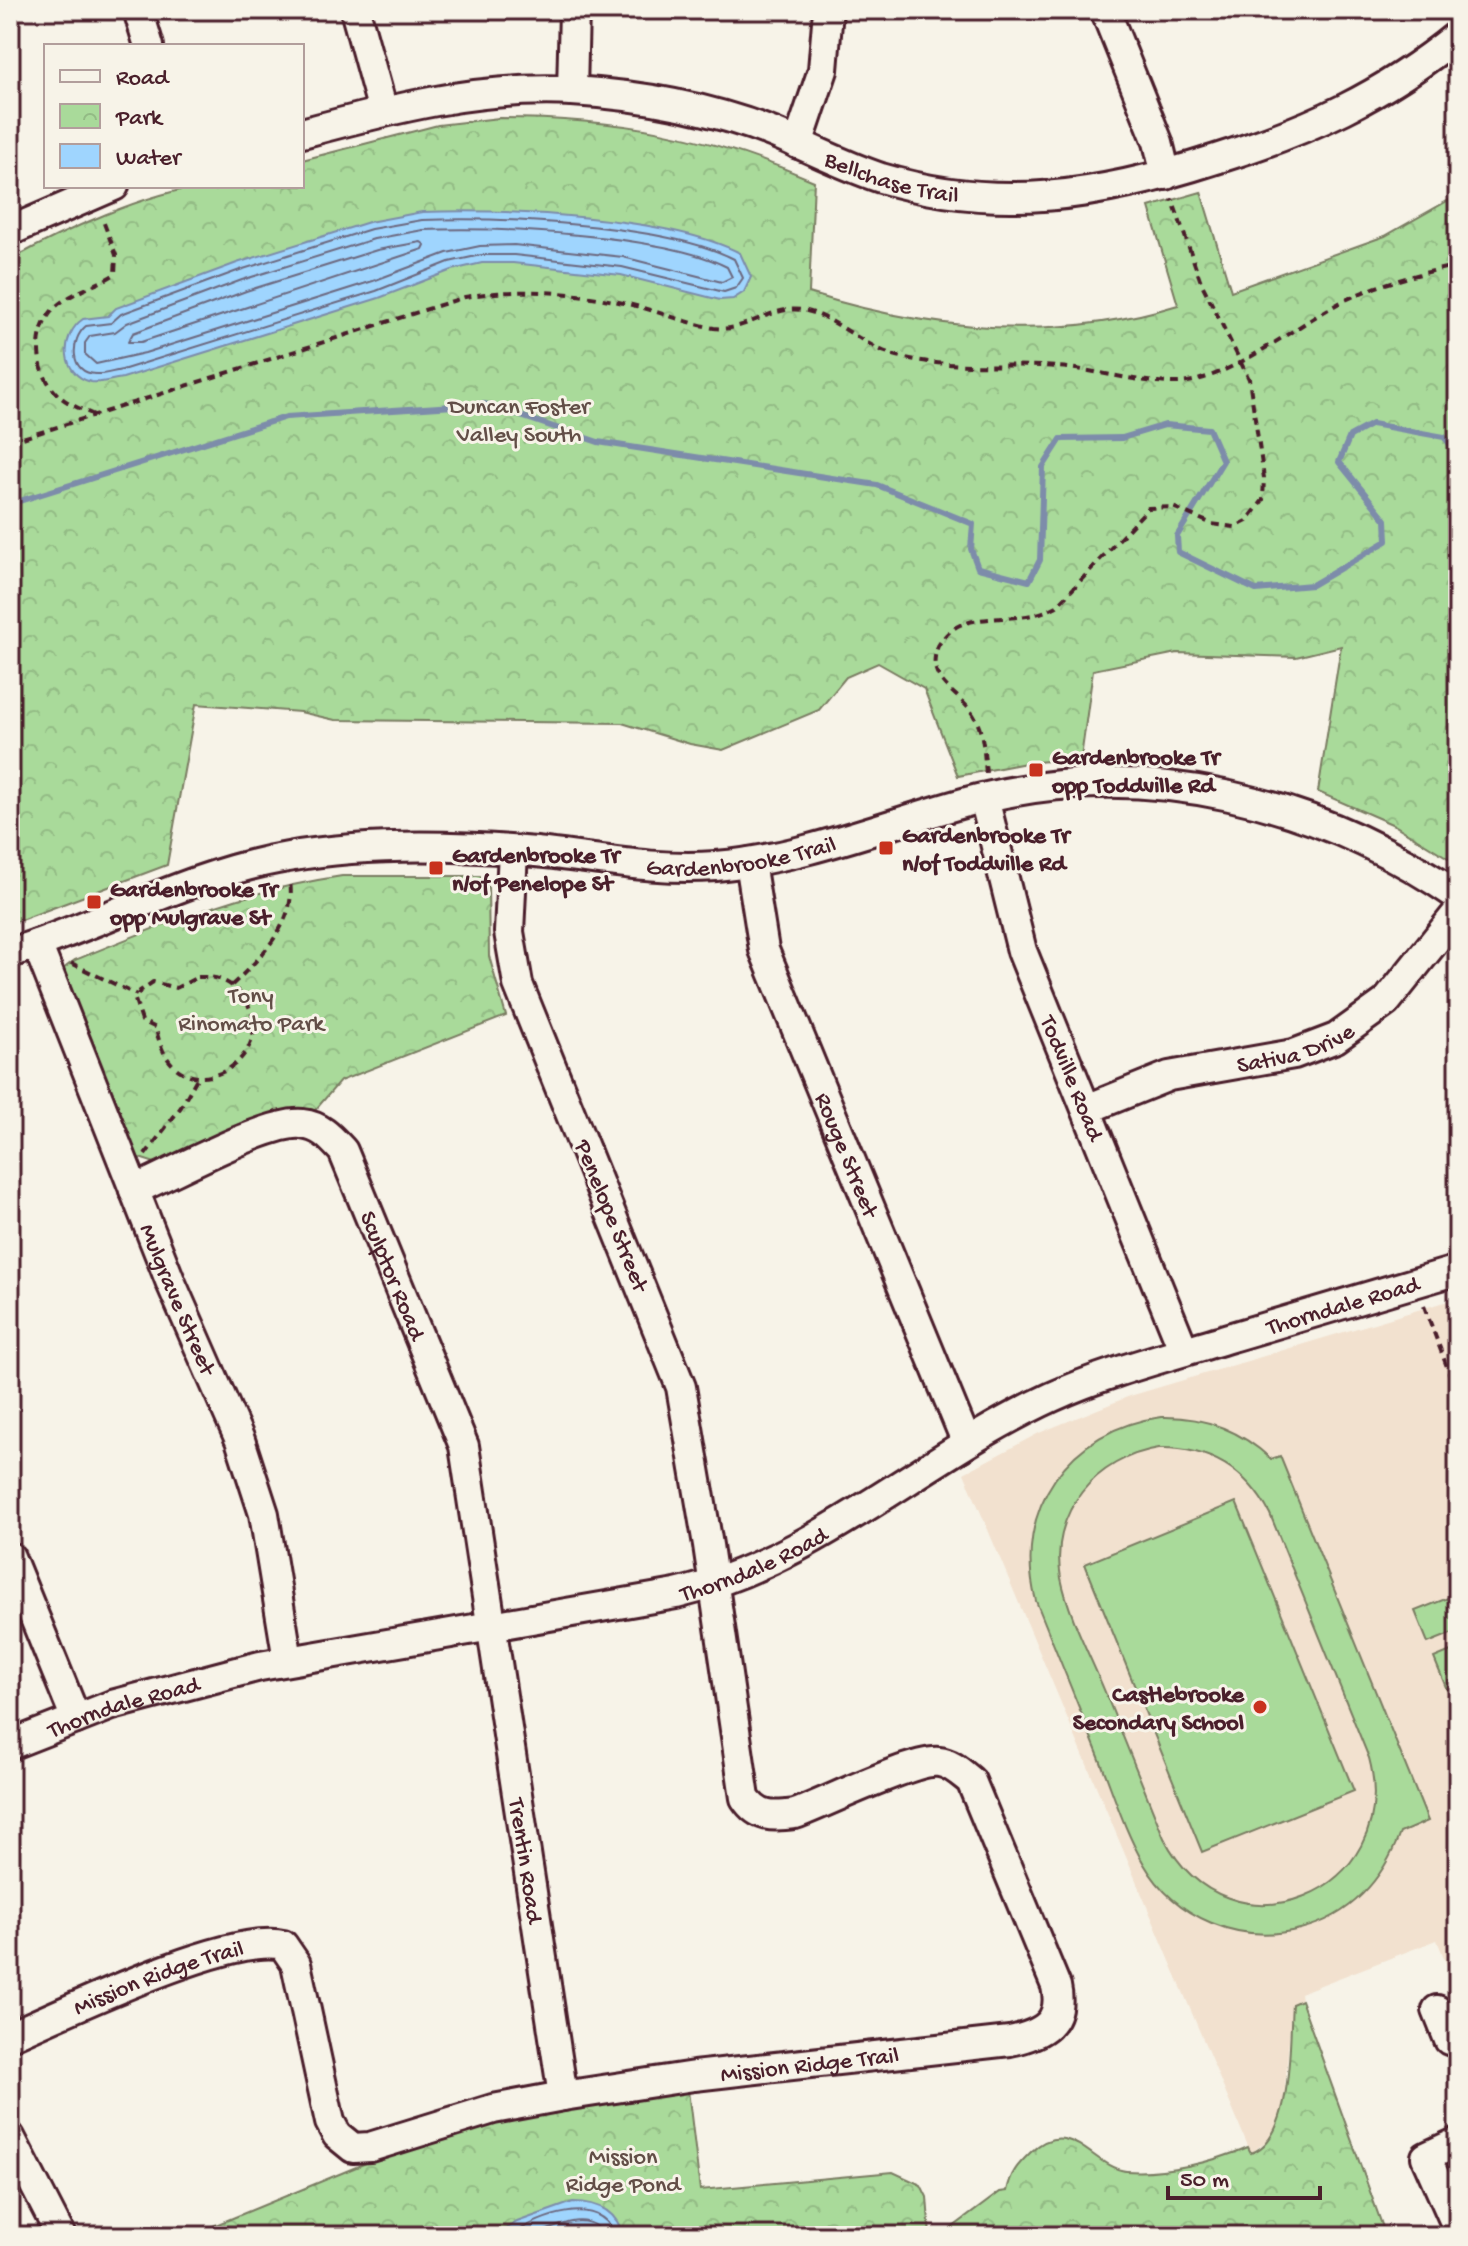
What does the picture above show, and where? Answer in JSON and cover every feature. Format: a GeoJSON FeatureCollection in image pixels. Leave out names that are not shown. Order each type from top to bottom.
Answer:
{"type":"FeatureCollection","features":[{"type":"Feature","properties":{"kind":"street"},"geometry":{"type":"LineString","coordinates":[[138,10],[148,44]]}},
{"type":"Feature","properties":{"kind":"street"},"geometry":{"type":"LineString","coordinates":[[355,10],[383,111]]}},
{"type":"Feature","properties":{"kind":"street"},"geometry":{"type":"LineString","coordinates":[[572,91],[574,10]]}},
{"type":"Feature","properties":{"kind":"street"},"geometry":{"type":"LineString","coordinates":[[798,144],[823,70],[828,10]]}},
{"type":"Feature","properties":{"kind":"street"},"geometry":{"type":"LineString","coordinates":[[1105,10],[1158,142],[1169,187]]}},
{"type":"Feature","properties":{"kind":"street","name":"Bellchase Trail"},"geometry":{"type":"LineString","coordinates":[[304,132],[383,111],[469,93],[572,91],[696,109],[798,144],[882,178],[918,187],[988,197],[1169,187],[1344,112],[1403,76],[1458,35]]}},
{"type":"Feature","properties":{"kind":"street"},"geometry":{"type":"LineString","coordinates":[[10,231],[109,188]]}},
{"type":"Feature","properties":{"kind":"street","name":"Gardenbrooke Trail"},"geometry":{"type":"LineString","coordinates":[[10,953],[223,873],[287,857],[383,849],[513,851],[669,867],[750,862],[786,857],[985,785],[1138,784],[1250,799],[1360,837],[1394,854],[1458,896]]}},
{"type":"Feature","properties":{"kind":"street","name":"Todville Road"},"geometry":{"type":"LineString","coordinates":[[985,785],[1022,951],[1184,1351]]}},
{"type":"Feature","properties":{"kind":"street","name":"Penelope Street"},"geometry":{"type":"LineString","coordinates":[[513,851],[509,932],[518,984],[674,1363],[714,1583]]}},
{"type":"Feature","properties":{"kind":"street","name":"Rouge Street"},"geometry":{"type":"LineString","coordinates":[[750,862],[764,950],[966,1441]]}},
{"type":"Feature","properties":{"kind":"street","name":"Sativa Drive"},"geometry":{"type":"LineString","coordinates":[[1087,1109],[1169,1076],[1294,1054],[1336,1038],[1386,1002],[1458,912]]}},
{"type":"Feature","properties":{"kind":"street","name":"Mulgrave Street"},"geometry":{"type":"LineString","coordinates":[[37,944],[46,976],[240,1440],[264,1514],[288,1660]]}},
{"type":"Feature","properties":{"kind":"street","name":"Sculptor Road"},"geometry":{"type":"LineString","coordinates":[[134,1190],[275,1128],[302,1124],[326,1132],[343,1151],[464,1446],[493,1626]]}},
{"type":"Feature","properties":{"kind":"street","name":"Thorndale Road"},"geometry":{"type":"LineString","coordinates":[[10,1745],[76,1719],[194,1682],[288,1660],[676,1594],[714,1583],[765,1564],[823,1534],[966,1441],[1053,1397],[1184,1351],[1458,1270]]}},
{"type":"Feature","properties":{"kind":"street"},"geometry":{"type":"LineString","coordinates":[[10,1557],[76,1719]]}},
{"type":"Feature","properties":{"kind":"street","name":"Mission Ridge Trail"},"geometry":{"type":"LineString","coordinates":[[10,2036],[128,1985],[246,1944],[269,1942],[283,1945],[296,1964],[330,2122],[337,2135],[353,2148],[370,2147],[493,2109],[563,2096],[694,2076],[1010,2041],[1037,2035],[1054,2017],[1059,2000],[1056,1986],[971,1781],[944,1762],[917,1763],[795,1814],[773,1817],[752,1808],[745,1798],[714,1583]]}},
{"type":"Feature","properties":{"kind":"street","name":"Trentin Road"},"geometry":{"type":"LineString","coordinates":[[493,1626],[563,2096]]}},
{"type":"Feature","properties":{"kind":"street"},"geometry":{"type":"LineString","coordinates":[[1437,2010],[1449,2040],[1458,2043]]}},
{"type":"Feature","properties":{"kind":"street"},"geometry":{"type":"LineString","coordinates":[[10,2137],[61,2236]]}},
{"type":"Feature","properties":{"kind":"street"},"geometry":{"type":"LineString","coordinates":[[1458,2142],[1426,2157],[1458,2229]]}},
{"type":"Feature","properties":{"kind":"path"},"geometry":{"type":"LineString","coordinates":[[985,785],[976,718],[941,682],[936,671],[935,659],[944,637],[964,623],[1029,618],[1057,606],[1141,513],[1156,506],[1177,508],[1212,524],[1235,527],[1247,521],[1263,500],[1264,478],[1249,379],[1201,282],[1169,187]]}},
{"type":"Feature","properties":{"kind":"path"},"geometry":{"type":"LineString","coordinates":[[96,416],[65,400],[52,389],[43,373],[39,355],[40,335],[48,315],[60,303],[115,274],[118,266],[116,255],[101,216]]}},
{"type":"Feature","properties":{"kind":"path"},"geometry":{"type":"LineString","coordinates":[[10,442],[465,297],[506,290],[550,292],[630,304],[714,328],[739,326],[798,309],[820,316],[851,336],[896,355],[981,366],[1072,369],[1175,383],[1193,382],[1238,362],[1280,341],[1333,306],[1390,281],[1458,265]]}},
{"type":"Feature","properties":{"kind":"path"},"geometry":{"type":"LineString","coordinates":[[232,985],[258,961],[274,938],[290,901],[290,882]]}},
{"type":"Feature","properties":{"kind":"path"},"geometry":{"type":"LineString","coordinates":[[68,962],[137,995]]}},
{"type":"Feature","properties":{"kind":"path"},"geometry":{"type":"LineString","coordinates":[[198,977],[211,977],[232,985],[245,999],[251,1014],[249,1046],[228,1071],[197,1078],[175,1067],[165,1056],[156,1028],[142,1021],[137,1014],[137,995],[153,982],[161,981],[176,988],[198,977]]}},
{"type":"Feature","properties":{"kind":"path"},"geometry":{"type":"LineString","coordinates":[[143,1159],[197,1078]]}},
{"type":"Feature","properties":{"kind":"path"},"geometry":{"type":"LineString","coordinates":[[1424,1306],[1458,1396]]}},
{"type":"Feature","properties":{"kind":"shaded area","name":"Castlebrooke Secondary School"},"geometry":{"type":"Polygon","coordinates":[[[1458,1298],[1458,1993],[1437,1940],[1300,1993],[1301,2000],[1292,2004],[1283,2111],[1273,2136],[1251,2153],[964,1473],[1039,1433],[1130,1396],[1458,1298]]]}},
{"type":"Feature","properties":{"kind":"green space","name":"Duncan Foster Valley South"},"geometry":{"type":"Polygon","coordinates":[[[499,118],[583,121],[698,140],[775,165],[814,181],[809,293],[901,316],[993,327],[1086,324],[1132,317],[1178,305],[1149,207],[1201,192],[1231,291],[1385,236],[1458,195],[1458,864],[1394,825],[1318,792],[1341,646],[1296,657],[1177,653],[1093,670],[1081,758],[1026,763],[958,776],[924,689],[878,663],[846,677],[819,710],[723,750],[690,744],[622,723],[335,720],[300,712],[196,704],[167,865],[10,924],[10,260],[79,226],[131,205],[181,190],[304,188],[304,159],[438,125],[499,118]]]}},
{"type":"Feature","properties":{"kind":"green space","name":"Tony Rinomato Park"},"geometry":{"type":"Polygon","coordinates":[[[342,876],[480,876],[488,885],[489,956],[506,1016],[340,1081],[312,1114],[158,1164],[136,1157],[62,976],[63,969],[75,960],[206,909],[271,890],[342,876]]]}},
{"type":"Feature","properties":{"kind":"green space"},"geometry":{"type":"Polygon","coordinates":[[[1162,1417],[1207,1422],[1247,1440],[1271,1459],[1280,1456],[1428,1821],[1400,1833],[1374,1881],[1349,1906],[1318,1923],[1277,1933],[1232,1930],[1191,1913],[1157,1883],[1124,1823],[1036,1601],[1031,1567],[1032,1535],[1041,1506],[1055,1479],[1075,1456],[1100,1438],[1129,1424],[1162,1417]],[[1159,1448],[1115,1463],[1082,1492],[1070,1510],[1062,1531],[1059,1554],[1065,1593],[1164,1838],[1193,1876],[1228,1898],[1266,1904],[1304,1896],[1337,1876],[1361,1846],[1373,1806],[1369,1758],[1261,1498],[1225,1464],[1177,1449],[1159,1448]]]}},
{"type":"Feature","properties":{"kind":"green space"},"geometry":{"type":"Polygon","coordinates":[[[1236,1502],[1354,1791],[1202,1852],[1085,1564],[1236,1502]]]}},
{"type":"Feature","properties":{"kind":"green space"},"geometry":{"type":"Polygon","coordinates":[[[1458,1594],[1458,1631],[1428,1643],[1415,1611],[1458,1594]]]}},
{"type":"Feature","properties":{"kind":"green space"},"geometry":{"type":"Polygon","coordinates":[[[1458,1648],[1458,1685],[1447,1690],[1434,1658],[1458,1648]]]}},
{"type":"Feature","properties":{"kind":"green space"},"geometry":{"type":"Polygon","coordinates":[[[1301,2000],[1386,2236],[941,2236],[1000,2192],[1007,2191],[1019,2165],[1046,2141],[1070,2141],[1114,2168],[1126,2171],[1156,2171],[1188,2166],[1248,2147],[1251,2153],[1265,2144],[1275,2129],[1282,2109],[1289,2064],[1292,2004],[1301,2000]]]}},
{"type":"Feature","properties":{"kind":"green space","name":"Mission Ridge Pond"},"geometry":{"type":"Polygon","coordinates":[[[688,2090],[700,2190],[893,2172],[921,2185],[927,2197],[930,2236],[189,2236],[366,2163],[479,2125],[688,2090]]]}},
{"type":"Feature","properties":{"kind":"water"},"geometry":{"type":"Polygon","coordinates":[[[422,212],[540,214],[630,223],[672,231],[709,240],[740,253],[751,277],[744,292],[733,299],[720,300],[621,275],[513,263],[482,263],[452,270],[379,298],[123,378],[91,382],[81,378],[69,363],[67,344],[70,334],[83,319],[108,316],[116,308],[237,263],[369,222],[422,212]]]}},
{"type":"Feature","properties":{"kind":"water"},"geometry":{"type":"Polygon","coordinates":[[[573,2202],[598,2206],[611,2214],[623,2236],[494,2236],[517,2222],[573,2202]]]}},
{"type":"Feature","properties":{"kind":"waterway"},"geometry":{"type":"LineString","coordinates":[[10,504],[286,417],[485,404],[598,442],[877,485],[973,524],[971,549],[978,568],[1029,581],[1040,560],[1043,467],[1061,439],[1122,438],[1165,425],[1209,429],[1223,461],[1177,536],[1178,552],[1256,590],[1312,585],[1387,541],[1386,520],[1339,462],[1350,436],[1372,424],[1444,437],[1458,453]]}},
{"type":"Feature","properties":{"kind":"place","name":"Gardenbrooke Tr opp Toddville Rd"},"geometry":{"type":"Point","coordinates":[1036,770]}},
{"type":"Feature","properties":{"kind":"place","name":"Gardenbrooke Tr n/of Toddville Rd"},"geometry":{"type":"Point","coordinates":[886,848]}},
{"type":"Feature","properties":{"kind":"place","name":"Gardenbrooke Tr n/of Penelope St"},"geometry":{"type":"Point","coordinates":[436,868]}},
{"type":"Feature","properties":{"kind":"place","name":"Gardenbrooke Tr opp Mulgrave St"},"geometry":{"type":"Point","coordinates":[94,902]}},
{"type":"Feature","properties":{"kind":"place","name":"Castlebrooke Secondary School"},"geometry":{"type":"Point","coordinates":[1260,1707]}}]}
